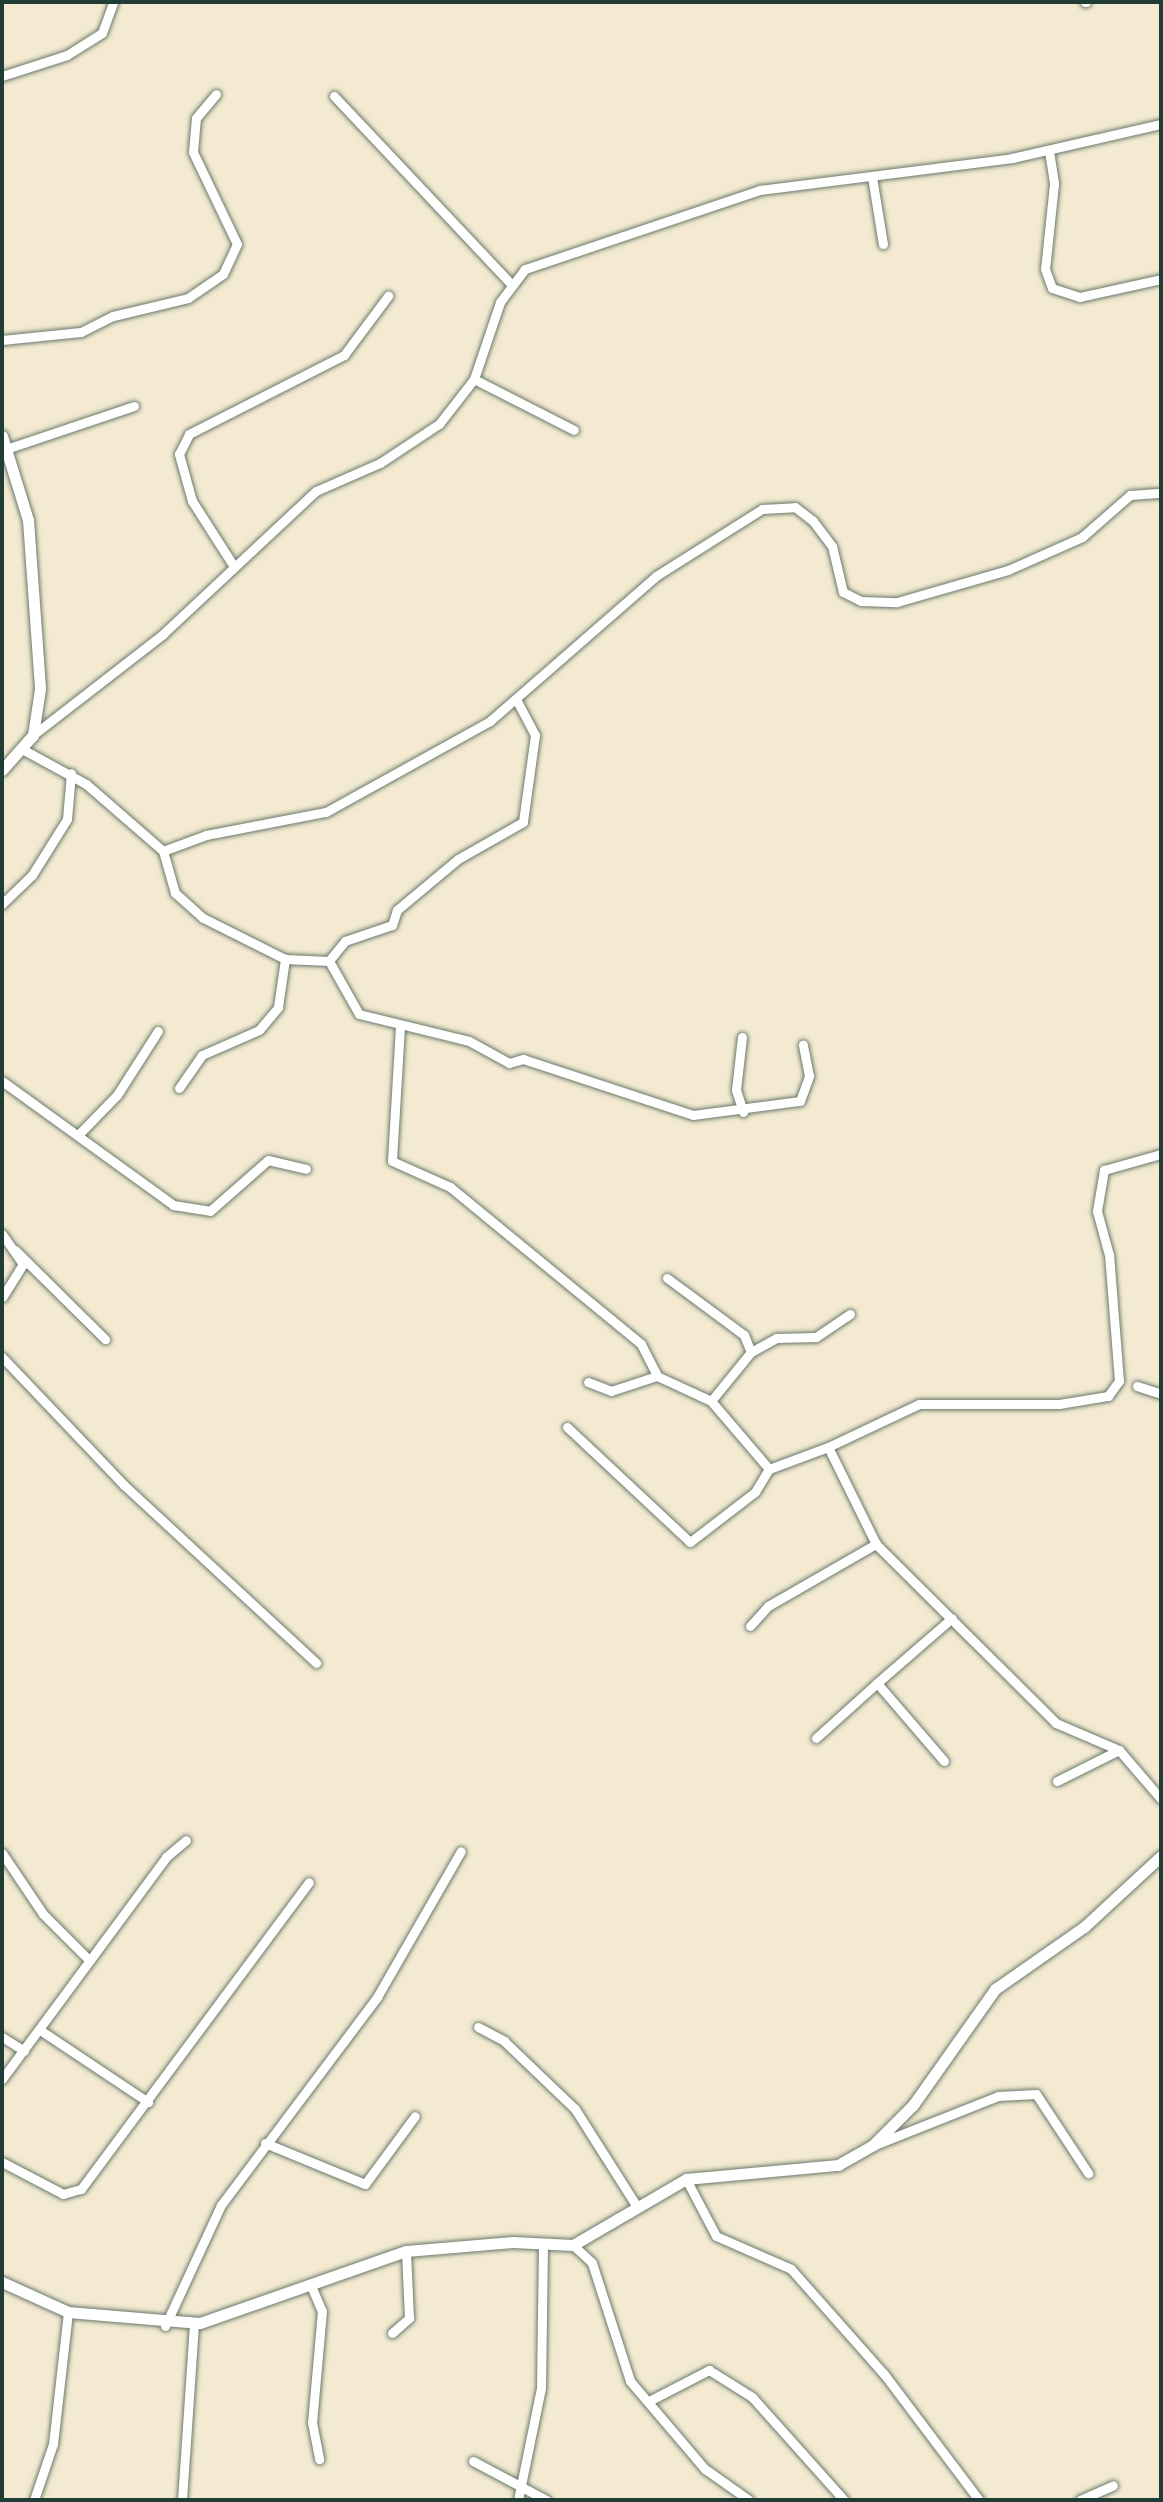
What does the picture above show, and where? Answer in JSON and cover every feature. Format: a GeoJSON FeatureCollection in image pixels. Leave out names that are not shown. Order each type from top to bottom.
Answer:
{"type":"FeatureCollection","features":[{"type":"Feature","properties":{"kind":"street"},"geometry":{"type":"LineString","coordinates":[[2,76],[67,55],[102,33],[113,2]]}},
{"type":"Feature","properties":{"kind":"street"},"geometry":{"type":"LineString","coordinates":[[2,340],[81,332],[113,316],[188,298],[223,274],[237,244],[193,152],[196,118],[216,94]]}},
{"type":"Feature","properties":{"kind":"street"},"geometry":{"type":"LineString","coordinates":[[334,96],[510,283]]}},
{"type":"Feature","properties":{"kind":"street"},"geometry":{"type":"LineString","coordinates":[[2,770],[33,735],[163,634],[233,565],[316,491],[380,463],[439,424],[474,379],[510,283],[547,258],[760,190],[1049,151],[1161,124]]}},
{"type":"Feature","properties":{"kind":"street"},"geometry":{"type":"LineString","coordinates":[[1049,151],[1054,184],[1045,269],[1052,288],[1080,297],[1161,279]]}},
{"type":"Feature","properties":{"kind":"street"},"geometry":{"type":"LineString","coordinates":[[872,177],[883,244]]}},
{"type":"Feature","properties":{"kind":"street"},"geometry":{"type":"LineString","coordinates":[[233,565],[192,501],[179,454],[189,434],[344,355],[388,296]]}},
{"type":"Feature","properties":{"kind":"street"},"geometry":{"type":"LineString","coordinates":[[474,379],[574,430]]}},
{"type":"Feature","properties":{"kind":"street"},"geometry":{"type":"LineString","coordinates":[[6,449],[134,406]]}},
{"type":"Feature","properties":{"kind":"street"},"geometry":{"type":"LineString","coordinates":[[2,436],[28,520],[40,689],[33,735]]}},
{"type":"Feature","properties":{"kind":"street"},"geometry":{"type":"LineString","coordinates":[[163,851],[206,835],[326,812],[490,721],[656,576],[762,509],[795,507],[813,521],[832,546],[843,592],[861,601],[897,602],[1008,570],[1082,537],[1130,495],[1161,493]]}},
{"type":"Feature","properties":{"kind":"street"},"geometry":{"type":"LineString","coordinates":[[329,961],[345,941],[392,925],[397,910],[458,859],[523,822],[535,735],[516,699]]}},
{"type":"Feature","properties":{"kind":"street"},"geometry":{"type":"LineString","coordinates":[[22,749],[71,773],[163,851],[175,893],[203,918],[285,959],[329,961]]}},
{"type":"Feature","properties":{"kind":"street"},"geometry":{"type":"LineString","coordinates":[[2,904],[32,875],[67,819],[71,773]]}},
{"type":"Feature","properties":{"kind":"street"},"geometry":{"type":"LineString","coordinates":[[179,1088],[202,1055],[259,1030],[278,1007],[285,959]]}},
{"type":"Feature","properties":{"kind":"street"},"geometry":{"type":"LineString","coordinates":[[329,961],[359,1014],[469,1041],[509,1063],[523,1059],[693,1115],[743,1112],[800,1101],[809,1076],[803,1045]]}},
{"type":"Feature","properties":{"kind":"street"},"geometry":{"type":"LineString","coordinates":[[400,1026],[392,1161],[450,1187],[641,1344],[657,1376],[711,1401],[769,1469]]}},
{"type":"Feature","properties":{"kind":"street"},"geometry":{"type":"LineString","coordinates":[[78,1135],[117,1095],[158,1031]]}},
{"type":"Feature","properties":{"kind":"street"},"geometry":{"type":"LineString","coordinates":[[742,1037],[736,1090],[743,1112]]}},
{"type":"Feature","properties":{"kind":"street"},"geometry":{"type":"LineString","coordinates":[[2,1081],[173,1205],[210,1211],[230,1201],[268,1160],[306,1169]]}},
{"type":"Feature","properties":{"kind":"street"},"geometry":{"type":"LineString","coordinates":[[567,1427],[690,1542],[755,1492],[769,1469],[828,1447],[919,1404],[1059,1404],[1108,1396],[1119,1381],[1109,1255],[1097,1211],[1104,1170],[1161,1154]]}},
{"type":"Feature","properties":{"kind":"street"},"geometry":{"type":"LineString","coordinates":[[2,1234],[105,1339]]}},
{"type":"Feature","properties":{"kind":"street"},"geometry":{"type":"LineString","coordinates":[[2,1297],[23,1264],[15,1250]]}},
{"type":"Feature","properties":{"kind":"street"},"geometry":{"type":"LineString","coordinates":[[667,1278],[744,1335],[751,1352]]}},
{"type":"Feature","properties":{"kind":"street"},"geometry":{"type":"LineString","coordinates":[[711,1401],[751,1352],[776,1338],[816,1337],[850,1314]]}},
{"type":"Feature","properties":{"kind":"street"},"geometry":{"type":"LineString","coordinates":[[2,1357],[124,1485],[316,1663]]}},
{"type":"Feature","properties":{"kind":"street"},"geometry":{"type":"LineString","coordinates":[[588,1382],[611,1391],[657,1376]]}},
{"type":"Feature","properties":{"kind":"street"},"geometry":{"type":"LineString","coordinates":[[1137,1386],[1161,1394]]}},
{"type":"Feature","properties":{"kind":"street"},"geometry":{"type":"LineString","coordinates":[[828,1447],[876,1544],[1056,1723],[1119,1750],[1161,1799]]}},
{"type":"Feature","properties":{"kind":"street"},"geometry":{"type":"LineString","coordinates":[[750,1626],[768,1606],[876,1544]]}},
{"type":"Feature","properties":{"kind":"street"},"geometry":{"type":"LineString","coordinates":[[816,1738],[952,1618]]}},
{"type":"Feature","properties":{"kind":"street"},"geometry":{"type":"LineString","coordinates":[[877,1683],[944,1761]]}},
{"type":"Feature","properties":{"kind":"street"},"geometry":{"type":"LineString","coordinates":[[1057,1781],[1119,1750]]}},
{"type":"Feature","properties":{"kind":"street"},"geometry":{"type":"LineString","coordinates":[[2,2079],[166,1857],[186,1840]]}},
{"type":"Feature","properties":{"kind":"street"},"geometry":{"type":"LineString","coordinates":[[165,2326],[190,2260],[265,2143],[377,1997],[461,1851]]}},
{"type":"Feature","properties":{"kind":"street"},"geometry":{"type":"LineString","coordinates":[[2,1853],[43,1914],[90,1961]]}},
{"type":"Feature","properties":{"kind":"street"},"geometry":{"type":"LineString","coordinates":[[873,2145],[913,2105],[976,2009],[1084,1927],[1161,1856]]}},
{"type":"Feature","properties":{"kind":"street"},"geometry":{"type":"LineString","coordinates":[[2,2162],[72,2194],[148,2102],[309,1882]]}},
{"type":"Feature","properties":{"kind":"street"},"geometry":{"type":"LineString","coordinates":[[478,2027],[504,2041],[575,2109],[636,2205]]}},
{"type":"Feature","properties":{"kind":"street"},"geometry":{"type":"LineString","coordinates":[[40,2030],[148,2102]]}},
{"type":"Feature","properties":{"kind":"street"},"geometry":{"type":"LineString","coordinates":[[2,2037],[24,2051]]}},
{"type":"Feature","properties":{"kind":"street"},"geometry":{"type":"LineString","coordinates":[[2,2282],[68,2312],[165,2326],[194,2324],[312,2288],[406,2251],[573,2245],[636,2205],[686,2179],[788,2175],[838,2165],[873,2145],[998,2096],[1036,2094],[1088,2173]]}},
{"type":"Feature","properties":{"kind":"street"},"geometry":{"type":"LineString","coordinates":[[265,2143],[365,2184],[415,2116]]}},
{"type":"Feature","properties":{"kind":"street"},"geometry":{"type":"LineString","coordinates":[[686,2179],[716,2236],[791,2269],[884,2374],[979,2500]]}},
{"type":"Feature","properties":{"kind":"street"},"geometry":{"type":"LineString","coordinates":[[518,2500],[541,2388],[543,2244]]}},
{"type":"Feature","properties":{"kind":"street"},"geometry":{"type":"LineString","coordinates":[[573,2245],[592,2263],[613,2348],[649,2401],[705,2469],[749,2500]]}},
{"type":"Feature","properties":{"kind":"street"},"geometry":{"type":"LineString","coordinates":[[392,2333],[409,2318],[406,2251]]}},
{"type":"Feature","properties":{"kind":"street"},"geometry":{"type":"LineString","coordinates":[[312,2288],[322,2311],[312,2422],[319,2459]]}},
{"type":"Feature","properties":{"kind":"street"},"geometry":{"type":"LineString","coordinates":[[34,2500],[53,2444],[68,2312]]}},
{"type":"Feature","properties":{"kind":"street"},"geometry":{"type":"LineString","coordinates":[[182,2500],[194,2324]]}},
{"type":"Feature","properties":{"kind":"street"},"geometry":{"type":"LineString","coordinates":[[649,2401],[709,2370],[752,2397],[844,2500]]}},
{"type":"Feature","properties":{"kind":"street"},"geometry":{"type":"LineString","coordinates":[[473,2461],[521,2483],[546,2500]]}},
{"type":"Feature","properties":{"kind":"street"},"geometry":{"type":"LineString","coordinates":[[1080,2500],[1113,2485]]}}]}
